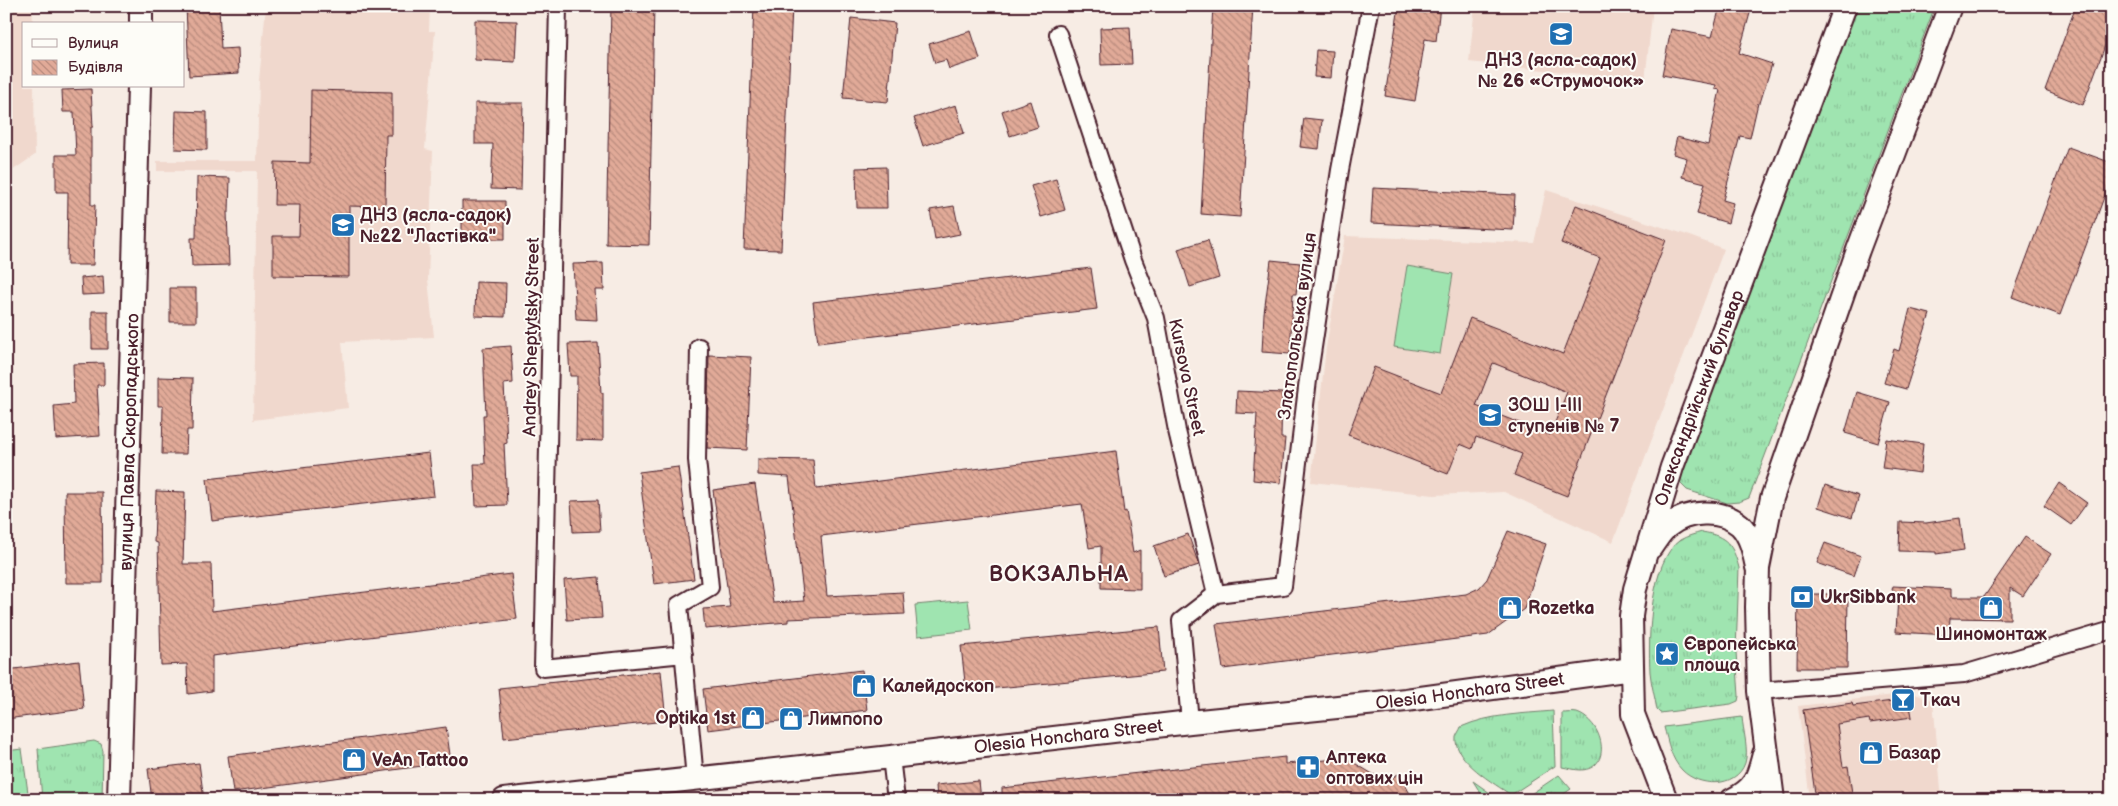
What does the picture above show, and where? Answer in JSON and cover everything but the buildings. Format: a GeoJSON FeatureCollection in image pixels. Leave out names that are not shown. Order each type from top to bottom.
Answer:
{"type":"FeatureCollection","features":[{"type":"Feature","properties":{"kind":"main road"},"geometry":{"type":"LineString","coordinates":[[141,6],[141,22]]}},
{"type":"Feature","properties":{"kind":"main road","name":"Олександрійський бульвар"},"geometry":{"type":"LineString","coordinates":[[1663,790],[1633,714],[1631,616],[1635,589],[1672,467],[1845,6]]}},
{"type":"Feature","properties":{"kind":"main road"},"geometry":{"type":"LineString","coordinates":[[1773,800],[1765,750],[1759,691],[1758,568],[1776,487],[1858,250],[1950,6]]}},
{"type":"Feature","properties":{"kind":"main road","name":"вулиця Павла Скоропадського"},"geometry":{"type":"LineString","coordinates":[[119,800],[139,88]]}},
{"type":"Feature","properties":{"kind":"main road"},"geometry":{"type":"LineString","coordinates":[[1645,555],[1667,526],[1687,515],[1706,513],[1721,516],[1740,525],[1750,541],[1758,568]]}},
{"type":"Feature","properties":{"kind":"main road","name":"Olesia Honchara Street"},"geometry":{"type":"LineString","coordinates":[[504,800],[1190,722],[1406,700],[1632,670]]}},
{"type":"Feature","properties":{"kind":"main road"},"geometry":{"type":"LineString","coordinates":[[1732,800],[1747,793],[1757,779],[1765,750]]}},
{"type":"Feature","properties":{"kind":"main road"},"geometry":{"type":"LineString","coordinates":[[1663,790],[1684,800]]}},
{"type":"Feature","properties":{"kind":"street","name":"Andrey Sheptytsky Street"},"geometry":{"type":"LineString","coordinates":[[558,6],[543,668],[684,654]]}},
{"type":"Feature","properties":{"kind":"street","name":"Златопольська вулиця"},"geometry":{"type":"LineString","coordinates":[[1216,594],[1283,586],[1311,361],[1340,170],[1371,6]]}},
{"type":"Feature","properties":{"kind":"street","name":"Kursova Street"},"geometry":{"type":"LineString","coordinates":[[1058,34],[1133,260],[1156,318],[1177,431],[1216,594]]}},
{"type":"Feature","properties":{"kind":"street"},"geometry":{"type":"LineString","coordinates":[[696,779],[679,605],[710,587],[696,460],[699,347]]}},
{"type":"Feature","properties":{"kind":"street"},"geometry":{"type":"LineString","coordinates":[[1190,722],[1181,621],[1216,594]]}},
{"type":"Feature","properties":{"kind":"street"},"geometry":{"type":"LineString","coordinates":[[1759,691],[1964,674],[2112,630]]}},
{"type":"Feature","properties":{"kind":"street"},"geometry":{"type":"LineString","coordinates":[[891,757],[896,800]]}},
{"type":"Feature","properties":{"kind":"shaded area"},"geometry":{"type":"Polygon","coordinates":[[[6,6],[32,6],[33,22],[22,22],[22,88],[34,88],[35,155],[6,175],[6,6]]]}},
{"type":"Feature","properties":{"kind":"shaded area","name":"ДНЗ (ясла-садок) №22 \"Ластівка\""},"geometry":{"type":"Polygon","coordinates":[[[266,6],[430,6],[429,31],[435,31],[425,149],[433,151],[428,279],[434,337],[342,342],[348,408],[253,420],[257,171],[157,171],[157,161],[257,161],[259,81],[266,6]]]}},
{"type":"Feature","properties":{"kind":"shaded area","name":"ДНЗ (ясла-садок) № 26 «Струмочок»"},"geometry":{"type":"Polygon","coordinates":[[[1475,6],[1653,6],[1645,81],[1469,62],[1475,6]]]}},
{"type":"Feature","properties":{"kind":"shaded area","name":"ЗОШ І-ІІІ ступенів № 7"},"geometry":{"type":"Polygon","coordinates":[[[1546,190],[1684,234],[1724,249],[1613,542],[1504,492],[1434,495],[1311,482],[1326,348],[1345,236],[1534,243],[1546,190]]]}},
{"type":"Feature","properties":{"kind":"shaded area","name":"Базар"},"geometry":{"type":"Polygon","coordinates":[[[1912,693],[1933,700],[1942,800],[1810,800],[1798,706],[1912,693]]]}},
{"type":"Feature","properties":{"kind":"green space"},"geometry":{"type":"Polygon","coordinates":[[[1855,6],[1935,6],[1749,498],[1739,502],[1727,503],[1687,490],[1679,482],[1679,473],[1855,6]]]}},
{"type":"Feature","properties":{"kind":"green space"},"geometry":{"type":"Polygon","coordinates":[[[1407,266],[1453,274],[1440,354],[1394,347],[1407,266]]]}},
{"type":"Feature","properties":{"kind":"green space"},"geometry":{"type":"Polygon","coordinates":[[[1702,532],[1717,536],[1728,543],[1739,568],[1736,652],[1738,701],[1731,704],[1660,713],[1657,710],[1651,681],[1649,657],[1653,601],[1657,582],[1662,565],[1670,550],[1680,540],[1702,532]]]}},
{"type":"Feature","properties":{"kind":"green space"},"geometry":{"type":"Polygon","coordinates":[[[968,600],[972,630],[918,636],[915,605],[968,600]]]}},
{"type":"Feature","properties":{"kind":"green space"},"geometry":{"type":"Polygon","coordinates":[[[1553,711],[1555,766],[1511,795],[1476,771],[1461,754],[1457,746],[1456,737],[1461,727],[1483,719],[1506,715],[1553,711]]]}},
{"type":"Feature","properties":{"kind":"green space"},"geometry":{"type":"Polygon","coordinates":[[[1562,713],[1577,713],[1586,718],[1599,735],[1601,754],[1598,762],[1591,768],[1581,770],[1562,767],[1562,713]]]}},
{"type":"Feature","properties":{"kind":"green space"},"geometry":{"type":"Polygon","coordinates":[[[1742,717],[1746,758],[1740,771],[1734,777],[1716,783],[1707,782],[1689,776],[1678,766],[1670,750],[1664,727],[1742,717]]]}},
{"type":"Feature","properties":{"kind":"green space"},"geometry":{"type":"Polygon","coordinates":[[[94,741],[101,744],[103,751],[102,800],[42,800],[38,749],[94,741]]]}},
{"type":"Feature","properties":{"kind":"green space"},"geometry":{"type":"Polygon","coordinates":[[[22,749],[29,800],[6,800],[6,751],[22,749]]]}},
{"type":"Feature","properties":{"kind":"green space"},"geometry":{"type":"Polygon","coordinates":[[[1559,775],[1571,789],[1555,800],[1522,800],[1559,775]]]}},
{"type":"Feature","properties":{"kind":"green space"},"geometry":{"type":"Polygon","coordinates":[[[1473,781],[1500,800],[1485,800],[1473,781]]]}},
{"type":"Feature","properties":{"kind":"place","name":"ДНЗ (ясла-садок) № 26 «Струмочок»"},"geometry":{"type":"Point","coordinates":[1561,34]}},
{"type":"Feature","properties":{"kind":"place","name":"ДНЗ (ясла-садок) №22 \"Ластівка\""},"geometry":{"type":"Point","coordinates":[343,225]}},
{"type":"Feature","properties":{"kind":"place","name":"ЗОШ І-ІІІ ступенів № 7"},"geometry":{"type":"Point","coordinates":[1490,415]}},
{"type":"Feature","properties":{"kind":"place","name":"UkrSibbank"},"geometry":{"type":"Point","coordinates":[1802,597]}},
{"type":"Feature","properties":{"kind":"place","name":"Rozetka"},"geometry":{"type":"Point","coordinates":[1510,608]}},
{"type":"Feature","properties":{"kind":"place","name":"Шиномонтаж"},"geometry":{"type":"Point","coordinates":[1991,608]}},
{"type":"Feature","properties":{"kind":"place","name":"Європейська площа"},"geometry":{"type":"Point","coordinates":[1667,654]}},
{"type":"Feature","properties":{"kind":"place","name":"Калейдоскоп"},"geometry":{"type":"Point","coordinates":[864,686]}},
{"type":"Feature","properties":{"kind":"place","name":"Ткач"},"geometry":{"type":"Point","coordinates":[1903,700]}},
{"type":"Feature","properties":{"kind":"place","name":"Оptika 1st"},"geometry":{"type":"Point","coordinates":[753,718]}},
{"type":"Feature","properties":{"kind":"place","name":"Лимпопо"},"geometry":{"type":"Point","coordinates":[791,719]}},
{"type":"Feature","properties":{"kind":"place","name":"Базар"},"geometry":{"type":"Point","coordinates":[1871,753]}},
{"type":"Feature","properties":{"kind":"place","name":"VeAn Tattoo"},"geometry":{"type":"Point","coordinates":[354,760]}},
{"type":"Feature","properties":{"kind":"place","name":"Аптека оптових цін"},"geometry":{"type":"Point","coordinates":[1308,767]}},
{"type":"Feature","properties":{"kind":"district","name":"ВОКЗАЛЬНА"},"geometry":{"type":"Point","coordinates":[1059,573]}}]}
